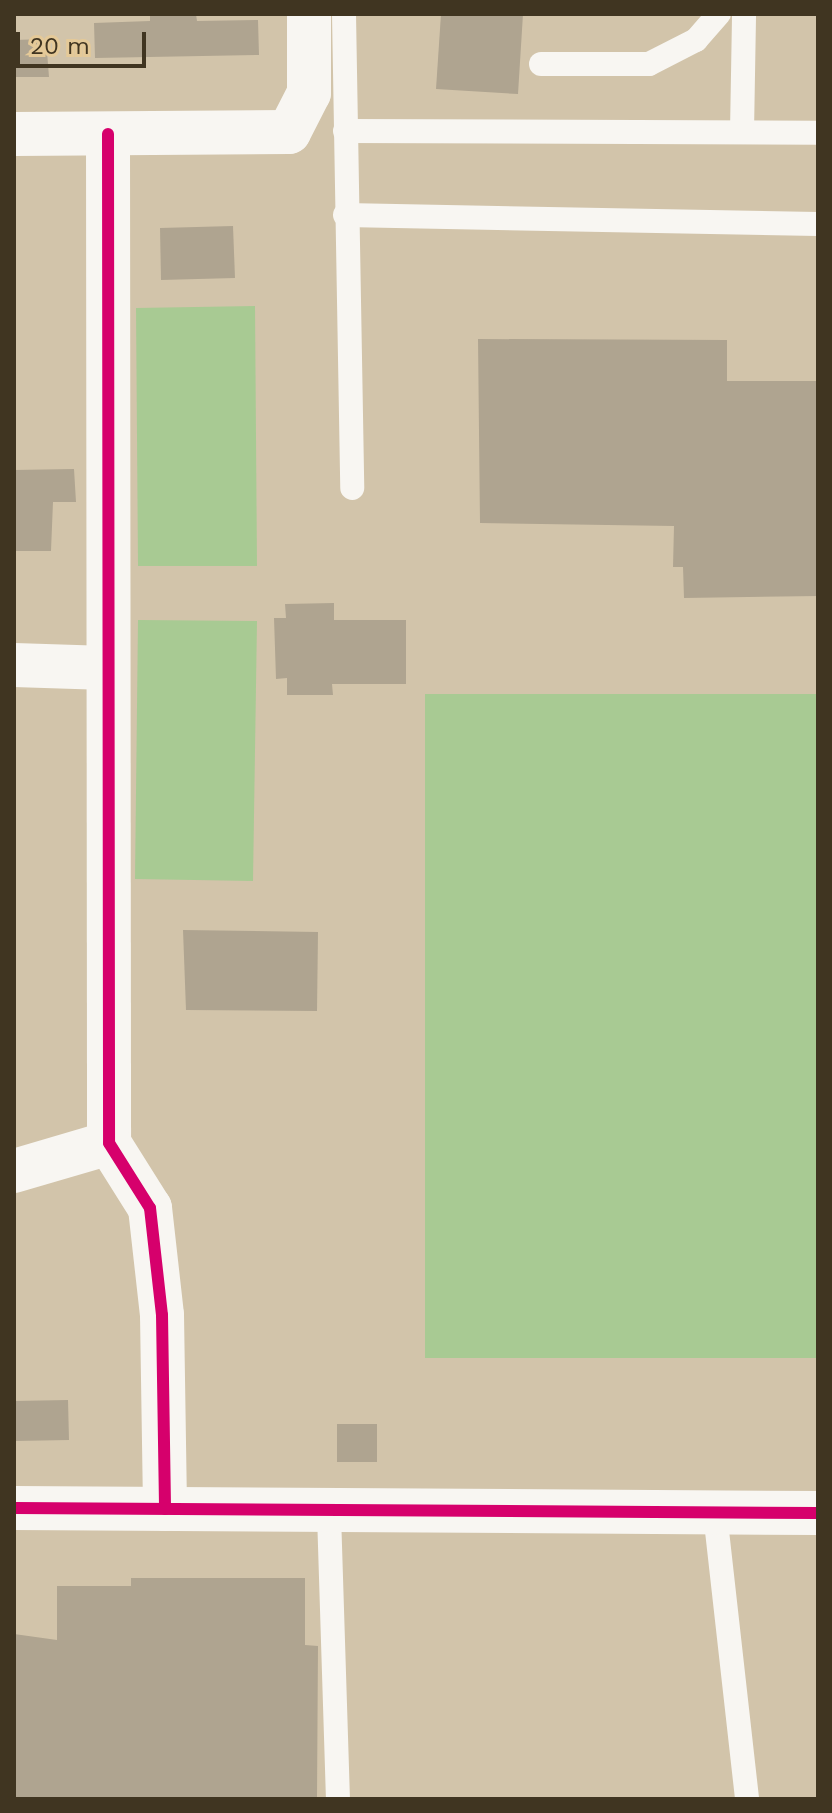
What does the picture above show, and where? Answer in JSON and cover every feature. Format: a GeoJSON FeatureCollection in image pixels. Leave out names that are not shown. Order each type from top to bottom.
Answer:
{"type":"FeatureCollection","features":[{"type":"Feature","properties":{"kind":"street"},"geometry":{"type":"LineString","coordinates":[[14,134],[289,132],[309,93],[309,14]]}},
{"type":"Feature","properties":{"kind":"street"},"geometry":{"type":"LineString","coordinates":[[108,134],[109,1143],[150,1208],[162,1315],[165,1509]]}},
{"type":"Feature","properties":{"kind":"street"},"geometry":{"type":"LineString","coordinates":[[14,665],[107,668]]}},
{"type":"Feature","properties":{"kind":"street"},"geometry":{"type":"LineString","coordinates":[[14,1171],[109,1143]]}},
{"type":"Feature","properties":{"kind":"street"},"geometry":{"type":"LineString","coordinates":[[14,1508],[329,1514],[818,1513]]}},
{"type":"Feature","properties":{"kind":"lane"},"geometry":{"type":"LineString","coordinates":[[344,14],[352,488]]}},
{"type":"Feature","properties":{"kind":"lane"},"geometry":{"type":"LineString","coordinates":[[541,64],[649,64],[696,40],[719,14]]}},
{"type":"Feature","properties":{"kind":"lane"},"geometry":{"type":"LineString","coordinates":[[742,132],[744,14]]}},
{"type":"Feature","properties":{"kind":"lane"},"geometry":{"type":"LineString","coordinates":[[345,131],[818,133]]}},
{"type":"Feature","properties":{"kind":"lane"},"geometry":{"type":"LineString","coordinates":[[345,215],[818,224]]}},
{"type":"Feature","properties":{"kind":"lane"},"geometry":{"type":"LineString","coordinates":[[715,1513],[747,1799]]}},
{"type":"Feature","properties":{"kind":"lane"},"geometry":{"type":"LineString","coordinates":[[329,1514],[338,1799]]}},
{"type":"Feature","properties":{"kind":"green space"},"geometry":{"type":"Polygon","coordinates":[[[255,306],[257,566],[138,566],[136,308],[255,306]]]}},
{"type":"Feature","properties":{"kind":"green space"},"geometry":{"type":"Polygon","coordinates":[[[138,620],[257,621],[253,881],[135,879],[138,620]]]}},
{"type":"Feature","properties":{"kind":"green space"},"geometry":{"type":"Polygon","coordinates":[[[425,694],[818,694],[818,1358],[425,1358],[425,694]]]}},
{"type":"Feature","properties":{"kind":"building"},"geometry":{"type":"Polygon","coordinates":[[[150,14],[196,14],[197,21],[258,20],[259,55],[95,58],[94,23],[150,21],[150,14]]]}},
{"type":"Feature","properties":{"kind":"building"},"geometry":{"type":"Polygon","coordinates":[[[441,14],[523,14],[518,94],[436,89],[441,14]]]}},
{"type":"Feature","properties":{"kind":"building"},"geometry":{"type":"Polygon","coordinates":[[[46,39],[49,77],[14,77],[14,40],[46,39]]]}},
{"type":"Feature","properties":{"kind":"building"},"geometry":{"type":"Polygon","coordinates":[[[233,226],[235,278],[161,280],[160,228],[233,226]]]}},
{"type":"Feature","properties":{"kind":"building"},"geometry":{"type":"Polygon","coordinates":[[[478,339],[727,340],[727,381],[818,381],[818,596],[684,598],[683,567],[673,567],[674,526],[480,523],[478,339]]]}},
{"type":"Feature","properties":{"kind":"building"},"geometry":{"type":"Polygon","coordinates":[[[74,469],[76,502],[53,502],[51,551],[14,551],[14,470],[74,469]]]}},
{"type":"Feature","properties":{"kind":"building"},"geometry":{"type":"Polygon","coordinates":[[[334,603],[334,620],[406,620],[406,684],[332,684],[333,695],[287,695],[287,678],[276,679],[274,618],[286,618],[285,604],[334,603]]]}},
{"type":"Feature","properties":{"kind":"building"},"geometry":{"type":"Polygon","coordinates":[[[183,930],[318,932],[317,1011],[186,1010],[183,930]]]}},
{"type":"Feature","properties":{"kind":"building"},"geometry":{"type":"Polygon","coordinates":[[[68,1400],[69,1440],[14,1441],[14,1401],[68,1400]]]}},
{"type":"Feature","properties":{"kind":"building"},"geometry":{"type":"Polygon","coordinates":[[[337,1424],[377,1424],[377,1462],[337,1462],[337,1424]]]}},
{"type":"Feature","properties":{"kind":"building"},"geometry":{"type":"Polygon","coordinates":[[[131,1578],[305,1578],[305,1645],[318,1646],[317,1799],[14,1799],[14,1634],[57,1640],[57,1586],[131,1586],[131,1578]]]}},
{"type":"Feature","properties":{"kind":"cycle path"},"geometry":{"type":"LineString","coordinates":[[108,134],[109,1143],[150,1208],[162,1315],[165,1509]]}},
{"type":"Feature","properties":{"kind":"cycle path"},"geometry":{"type":"LineString","coordinates":[[14,1508],[818,1513]]}}]}
